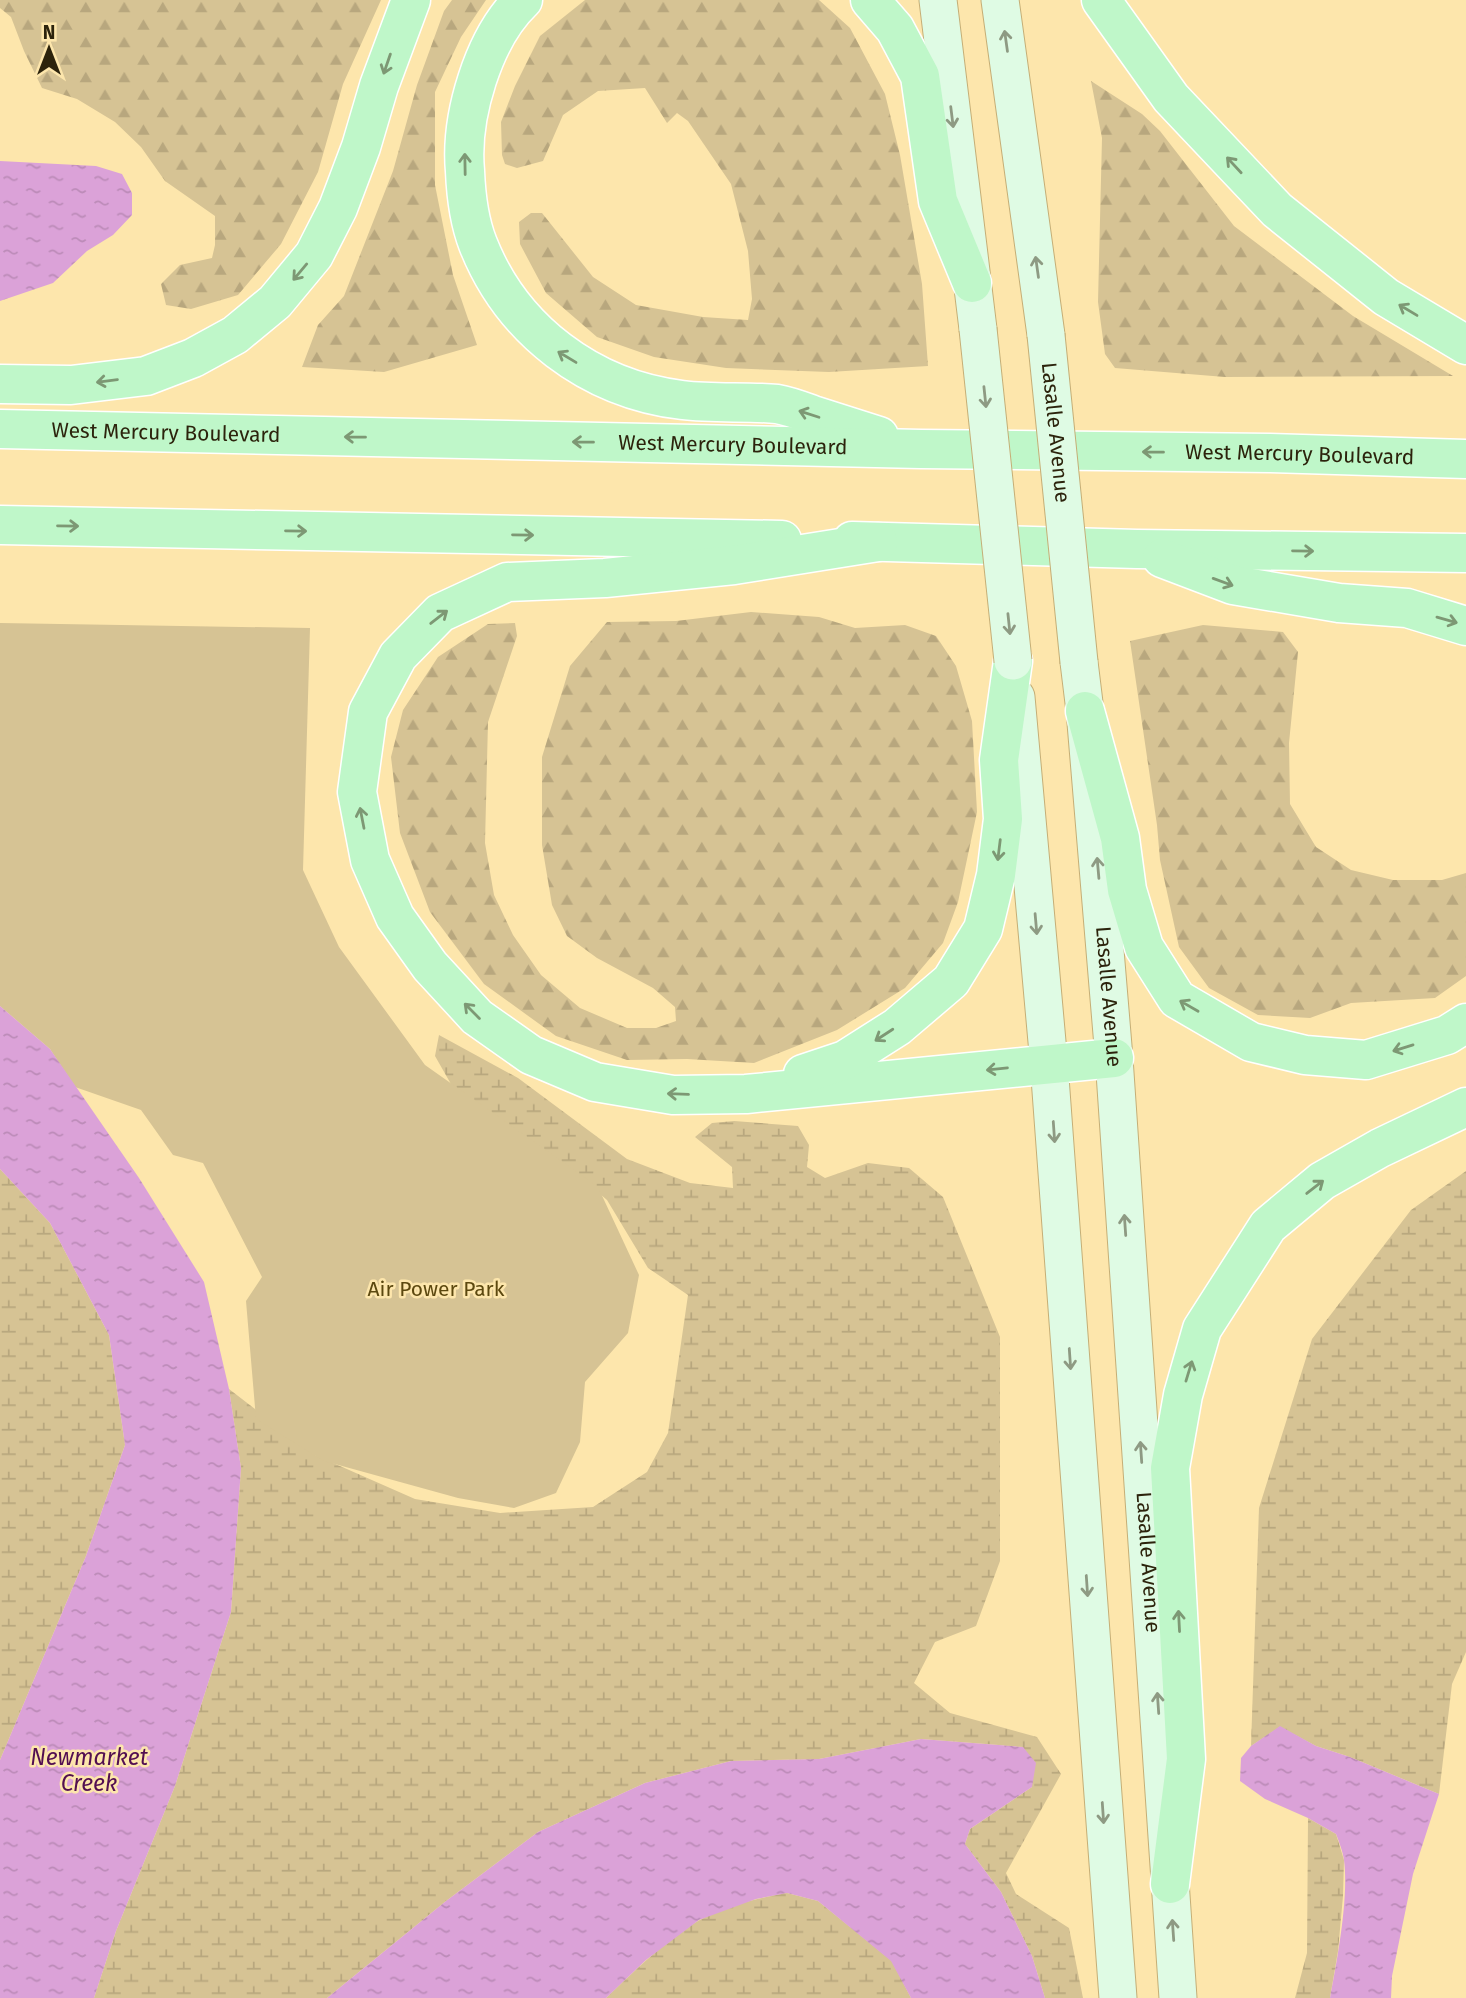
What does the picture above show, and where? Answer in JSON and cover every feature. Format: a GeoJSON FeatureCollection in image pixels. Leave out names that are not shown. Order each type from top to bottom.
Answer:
{"type":"FeatureCollection","features":[{"type":"Feature","properties":{"kind":"main road"},"geometry":{"type":"LineString","coordinates":[[0,384],[71,385],[146,376],[193,358],[224,341],[275,302],[314,256],[338,208],[411,0]]}},
{"type":"Feature","properties":{"kind":"main road"},"geometry":{"type":"LineString","coordinates":[[523,0],[495,39],[478,75],[466,120],[464,165],[467,205],[477,242],[496,283],[525,320],[557,351],[597,375],[641,391],[681,400],[780,404],[920,449]]}},
{"type":"Feature","properties":{"kind":"main road"},"geometry":{"type":"LineString","coordinates":[[870,0],[895,29],[920,75],[938,201],[972,282]]}},
{"type":"Feature","properties":{"kind":"main road"},"geometry":{"type":"LineString","coordinates":[[939,0],[978,329],[1013,661],[1049,1064],[1118,1998]]}},
{"type":"Feature","properties":{"kind":"main road","name":"Lasalle Avenue"},"geometry":{"type":"LineString","coordinates":[[1000,0],[1046,335],[1085,711],[1114,1058],[1178,1998]]}},
{"type":"Feature","properties":{"kind":"main road"},"geometry":{"type":"LineString","coordinates":[[1101,0],[1171,99],[1276,210],[1386,297],[1466,345]]}},
{"type":"Feature","properties":{"kind":"main road","name":"West Mercury Boulevard"},"geometry":{"type":"LineString","coordinates":[[0,429],[1466,459]]}},
{"type":"Feature","properties":{"kind":"main road"},"geometry":{"type":"LineString","coordinates":[[0,525],[1466,554]]}},
{"type":"Feature","properties":{"kind":"main road"},"geometry":{"type":"LineString","coordinates":[[878,541],[721,567],[606,578],[506,582],[440,613],[398,656],[368,712],[357,792],[370,860],[394,917],[430,966],[477,1017],[531,1055],[595,1082],[673,1095],[746,1094],[1114,1058]]}},
{"type":"Feature","properties":{"kind":"main road"},"geometry":{"type":"LineString","coordinates":[[1137,549],[1233,585],[1339,603],[1407,608],[1466,626]]}},
{"type":"Feature","properties":{"kind":"main road"},"geometry":{"type":"LineString","coordinates":[[746,1094],[845,1060],[897,1027],[951,981],[983,929],[996,875],[1003,819],[999,760],[1013,661]]}},
{"type":"Feature","properties":{"kind":"main road"},"geometry":{"type":"LineString","coordinates":[[1085,711],[1120,838],[1126,890],[1144,947],[1177,999],[1251,1042],[1317,1056],[1366,1060],[1447,1035],[1466,1023]]}},
{"type":"Feature","properties":{"kind":"main road"},"geometry":{"type":"LineString","coordinates":[[1170,1884],[1186,1759],[1170,1468],[1182,1395],[1202,1329],[1268,1226],[1322,1181],[1380,1148],[1466,1107]]}},
{"type":"Feature","properties":{"kind":"green space"},"geometry":{"type":"Polygon","coordinates":[[[0,0],[381,0],[343,84],[318,172],[281,244],[238,295],[191,309],[166,305],[161,284],[180,265],[212,258],[215,216],[165,181],[141,147],[115,122],[77,99],[42,88],[11,17],[0,8],[0,0]]]}},
{"type":"Feature","properties":{"kind":"green space"},"geometry":{"type":"Polygon","coordinates":[[[452,0],[486,0],[461,37],[435,92],[435,185],[453,275],[477,345],[384,372],[302,367],[318,325],[344,296],[393,171],[417,85],[444,11],[452,0]]]}},
{"type":"Feature","properties":{"kind":"green space"},"geometry":{"type":"Polygon","coordinates":[[[585,0],[819,0],[850,28],[885,94],[900,155],[922,284],[928,366],[829,372],[726,368],[654,357],[597,337],[546,293],[520,244],[519,222],[531,213],[542,213],[593,277],[636,305],[703,317],[748,320],[752,299],[748,251],[731,184],[688,121],[677,113],[667,123],[645,88],[598,91],[563,115],[543,161],[517,168],[505,164],[502,155],[501,122],[515,86],[540,36],[585,0]]]}},
{"type":"Feature","properties":{"kind":"green space"},"geometry":{"type":"Polygon","coordinates":[[[1091,81],[1142,114],[1160,131],[1234,226],[1353,316],[1453,376],[1225,377],[1115,368],[1105,354],[1098,302],[1102,138],[1091,81]]]}},
{"type":"Feature","properties":{"kind":"green space"},"geometry":{"type":"Polygon","coordinates":[[[751,612],[819,617],[855,628],[905,625],[936,636],[956,666],[972,721],[977,812],[958,902],[943,943],[905,988],[837,1030],[754,1063],[687,1059],[627,1060],[556,1036],[484,984],[430,912],[400,833],[391,757],[403,710],[438,657],[488,624],[515,623],[517,636],[488,722],[485,843],[494,895],[513,935],[541,975],[580,1008],[627,1028],[656,1028],[676,1021],[675,1007],[653,988],[597,958],[567,936],[552,905],[542,845],[542,757],[570,666],[607,622],[676,621],[751,612]]]}},
{"type":"Feature","properties":{"kind":"green space","name":"Air Power Park"},"geometry":{"type":"Polygon","coordinates":[[[0,623],[310,628],[303,870],[339,947],[425,1065],[598,1187],[639,1275],[628,1333],[585,1382],[580,1442],[556,1493],[514,1508],[458,1498],[324,1461],[256,1419],[246,1301],[262,1277],[203,1163],[173,1155],[141,1110],[75,1087],[50,1049],[0,1006],[0,623]]]}},
{"type":"Feature","properties":{"kind":"green space"},"geometry":{"type":"Polygon","coordinates":[[[1203,625],[1283,632],[1298,652],[1289,743],[1290,804],[1316,847],[1351,870],[1393,880],[1442,880],[1466,873],[1466,976],[1435,998],[1351,1003],[1310,1018],[1258,1015],[1209,988],[1179,947],[1160,860],[1130,641],[1203,625]]]}},
{"type":"Feature","properties":{"kind":"green space"},"geometry":{"type":"Polygon","coordinates":[[[439,1035],[518,1078],[627,1159],[690,1183],[733,1188],[732,1167],[695,1137],[712,1123],[734,1121],[798,1126],[809,1145],[807,1167],[825,1178],[868,1163],[909,1168],[943,1197],[1000,1337],[1000,1561],[976,1626],[935,1642],[914,1683],[950,1713],[1037,1737],[1061,1774],[1006,1873],[1016,1894],[1069,1928],[1083,1998],[1045,1998],[1032,1956],[1001,1892],[965,1844],[970,1829],[1032,1787],[1023,1747],[921,1739],[819,1759],[731,1761],[645,1783],[538,1832],[446,1901],[327,1998],[94,1998],[116,1931],[175,1786],[231,1612],[241,1468],[229,1389],[315,1455],[415,1499],[500,1513],[593,1507],[647,1472],[668,1433],[688,1295],[648,1268],[607,1200],[572,1170],[468,1114],[435,1056],[439,1035]]]}},
{"type":"Feature","properties":{"kind":"green space"},"geometry":{"type":"Polygon","coordinates":[[[0,1169],[50,1223],[109,1335],[125,1445],[86,1556],[0,1760],[0,1169]]]}},
{"type":"Feature","properties":{"kind":"green space"},"geometry":{"type":"Polygon","coordinates":[[[1466,1171],[1466,1652],[1452,1684],[1439,1794],[1350,1757],[1316,1746],[1280,1727],[1251,1746],[1259,1508],[1312,1339],[1411,1210],[1466,1171]]]}},
{"type":"Feature","properties":{"kind":"green space"},"geometry":{"type":"Polygon","coordinates":[[[1308,1818],[1336,1834],[1344,1860],[1338,1951],[1330,1998],[1295,1998],[1307,1953],[1308,1818]]]}},
{"type":"Feature","properties":{"kind":"green space"},"geometry":{"type":"Polygon","coordinates":[[[787,1893],[818,1901],[892,1961],[911,1998],[606,1998],[662,1947],[698,1921],[730,1907],[787,1893]]]}},
{"type":"Feature","properties":{"kind":"water"},"geometry":{"type":"Polygon","coordinates":[[[0,161],[96,166],[122,174],[132,193],[132,215],[113,235],[87,251],[53,283],[0,301],[0,161]]]}},
{"type":"Feature","properties":{"kind":"water","name":"Newmarket Creek"},"geometry":{"type":"Polygon","coordinates":[[[0,1006],[50,1049],[139,1178],[204,1282],[229,1389],[241,1468],[231,1612],[175,1786],[116,1931],[94,1998],[0,1998],[0,1760],[86,1556],[125,1445],[109,1335],[50,1223],[0,1169],[0,1006]]]}},
{"type":"Feature","properties":{"kind":"water"},"geometry":{"type":"Polygon","coordinates":[[[1280,1726],[1316,1746],[1350,1757],[1439,1794],[1413,1874],[1392,1976],[1391,1998],[1330,1998],[1342,1929],[1345,1892],[1344,1860],[1336,1834],[1265,1799],[1240,1781],[1241,1758],[1251,1746],[1280,1726]]]}},
{"type":"Feature","properties":{"kind":"water"},"geometry":{"type":"Polygon","coordinates":[[[921,1739],[1023,1747],[1036,1763],[1032,1787],[970,1829],[965,1844],[1001,1892],[1032,1956],[1045,1998],[911,1998],[891,1961],[818,1901],[787,1893],[756,1899],[699,1920],[646,1960],[606,1998],[327,1998],[446,1901],[538,1832],[645,1783],[731,1761],[819,1759],[921,1739]]]}}]}
